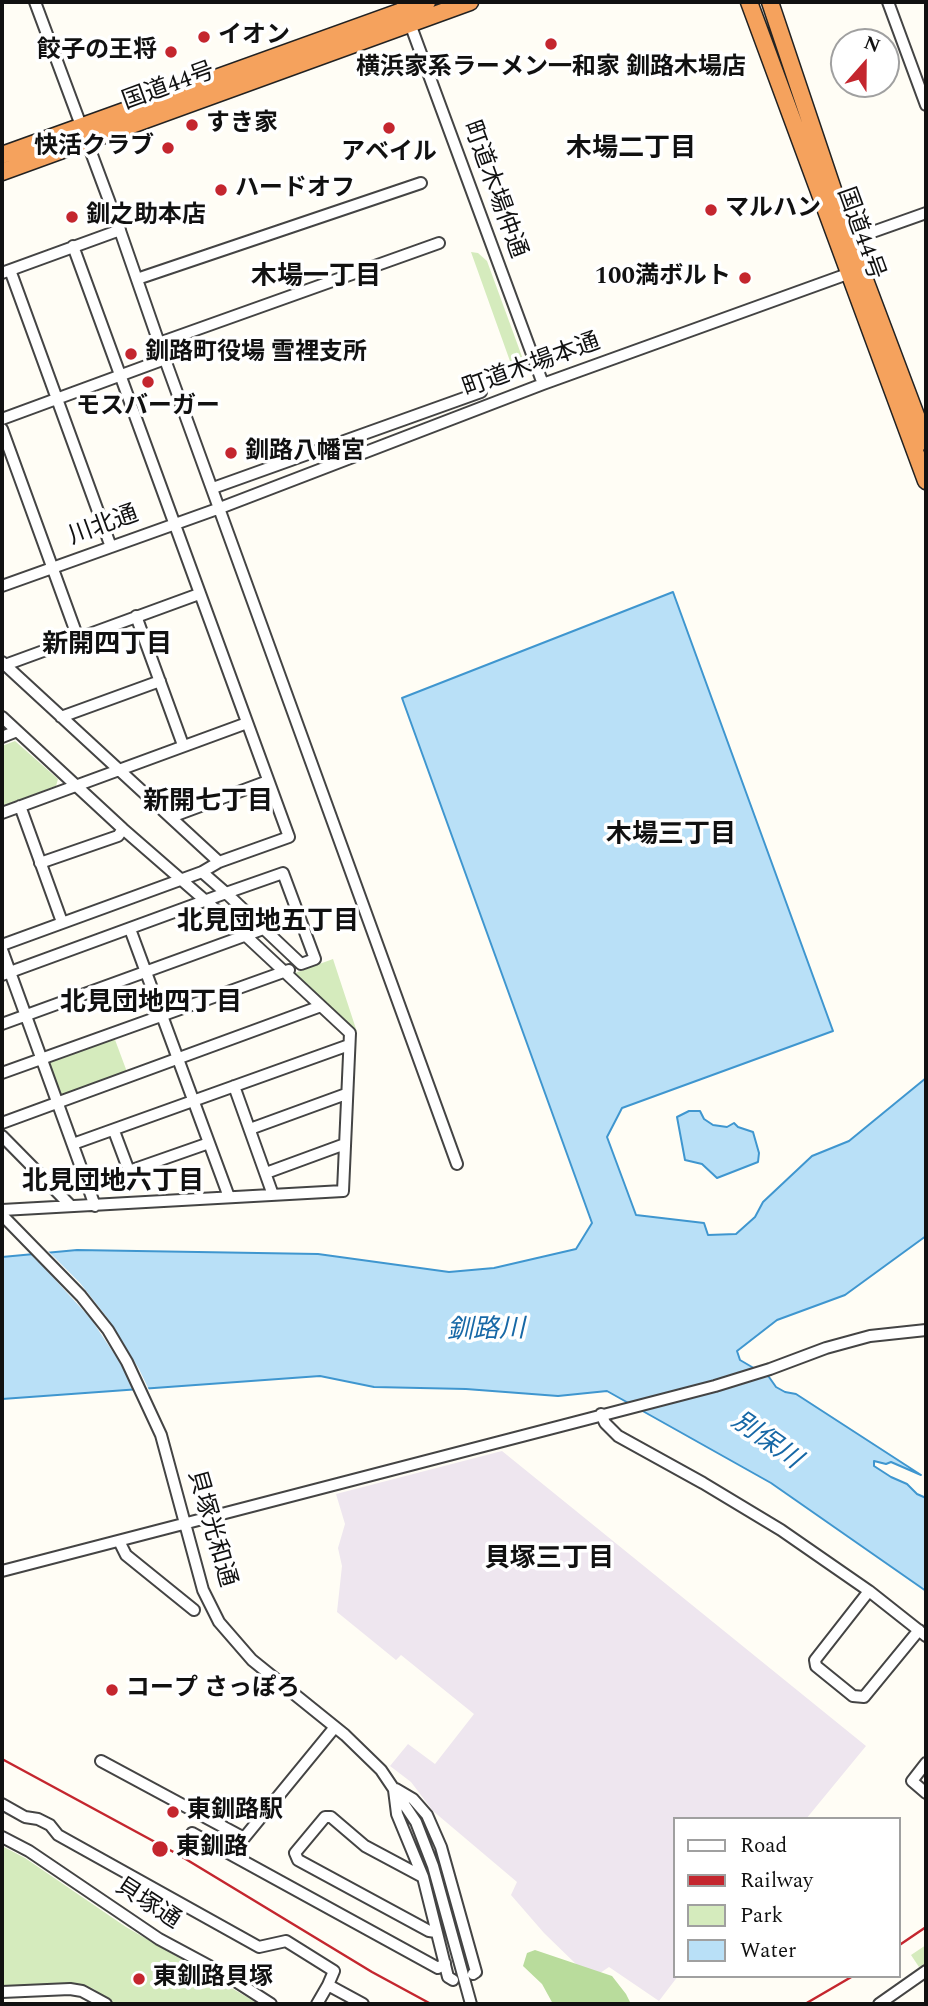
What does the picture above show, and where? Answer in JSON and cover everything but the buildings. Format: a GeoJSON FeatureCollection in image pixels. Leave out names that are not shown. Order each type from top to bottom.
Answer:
{"type":"FeatureCollection","features":[{"type":"Feature","properties":{"kind":"highway","name":"国道44号"},"geometry":{"type":"LineString","coordinates":[[2,172],[84,134],[427,2]]}},
{"type":"Feature","properties":{"kind":"highway","name":"国道44号"},"geometry":{"type":"LineString","coordinates":[[405,12],[470,2]]}},
{"type":"Feature","properties":{"kind":"highway","name":"国道44号"},"geometry":{"type":"LineString","coordinates":[[749,2],[855,272],[926,442]]}},
{"type":"Feature","properties":{"kind":"highway","name":"国道44号"},"geometry":{"type":"LineString","coordinates":[[770,2],[850,240],[855,272]]}},
{"type":"Feature","properties":{"kind":"highway","name":"国道44号"},"geometry":{"type":"LineString","coordinates":[[2,155],[84,134]]}},
{"type":"Feature","properties":{"kind":"highway","name":"国道44号"},"geometry":{"type":"LineString","coordinates":[[917,422],[926,481]]}},
{"type":"Feature","properties":{"kind":"street"},"geometry":{"type":"LineString","coordinates":[[35,2],[457,1164]]}},
{"type":"Feature","properties":{"kind":"street"},"geometry":{"type":"LineString","coordinates":[[888,2],[926,105]]}},
{"type":"Feature","properties":{"kind":"street","name":"町道木場仲通"},"geometry":{"type":"LineString","coordinates":[[405,12],[542,384]]}},
{"type":"Feature","properties":{"kind":"street"},"geometry":{"type":"LineString","coordinates":[[137,279],[421,183]]}},
{"type":"Feature","properties":{"kind":"street"},"geometry":{"type":"LineString","coordinates":[[850,240],[926,213]]}},
{"type":"Feature","properties":{"kind":"street"},"geometry":{"type":"LineString","coordinates":[[111,547],[57,398],[6,271],[120,230]]}},
{"type":"Feature","properties":{"kind":"street"},"geometry":{"type":"LineString","coordinates":[[159,342],[439,243]]}},
{"type":"Feature","properties":{"kind":"street"},"geometry":{"type":"LineString","coordinates":[[73,246],[289,837],[219,862],[202,872],[62,922],[2,948],[6,974],[58,1102],[95,1206]]}},
{"type":"Feature","properties":{"kind":"street","name":"町道木場本通"},"geometry":{"type":"LineString","coordinates":[[220,508],[542,384],[855,272]]}},
{"type":"Feature","properties":{"kind":"street"},"geometry":{"type":"LineString","coordinates":[[2,419],[165,359]]}},
{"type":"Feature","properties":{"kind":"street"},"geometry":{"type":"LineString","coordinates":[[212,488],[481,392]]}},
{"type":"Feature","properties":{"kind":"street"},"geometry":{"type":"LineString","coordinates":[[2,429],[78,638]]}},
{"type":"Feature","properties":{"kind":"street","name":"川北通"},"geometry":{"type":"LineString","coordinates":[[2,586],[220,508]]}},
{"type":"Feature","properties":{"kind":"street"},"geometry":{"type":"LineString","coordinates":[[199,594],[4,664],[219,862]]}},
{"type":"Feature","properties":{"kind":"street"},"geometry":{"type":"LineString","coordinates":[[136,616],[183,745]]}},
{"type":"Feature","properties":{"kind":"street"},"geometry":{"type":"LineString","coordinates":[[61,717],[160,681]]}},
{"type":"Feature","properties":{"kind":"street"},"geometry":{"type":"LineString","coordinates":[[2,717],[123,829],[207,900],[350,1033],[343,1191],[2,1212]]}},
{"type":"Feature","properties":{"kind":"street"},"geometry":{"type":"LineString","coordinates":[[2,813],[247,723]]}},
{"type":"Feature","properties":{"kind":"street"},"geometry":{"type":"LineString","coordinates":[[2,737],[17,731]]}},
{"type":"Feature","properties":{"kind":"street"},"geometry":{"type":"LineString","coordinates":[[171,817],[268,781]]}},
{"type":"Feature","properties":{"kind":"street"},"geometry":{"type":"LineString","coordinates":[[20,806],[62,922]]}},
{"type":"Feature","properties":{"kind":"street"},"geometry":{"type":"LineString","coordinates":[[40,863],[118,836],[123,829]]}},
{"type":"Feature","properties":{"kind":"street"},"geometry":{"type":"LineString","coordinates":[[202,872],[301,964]]}},
{"type":"Feature","properties":{"kind":"street"},"geometry":{"type":"LineString","coordinates":[[2,1073],[315,959],[283,873],[6,974]]}},
{"type":"Feature","properties":{"kind":"street"},"geometry":{"type":"LineString","coordinates":[[2,1024],[299,916]]}},
{"type":"Feature","properties":{"kind":"street"},"geometry":{"type":"LineString","coordinates":[[130,929],[229,1197]]}},
{"type":"Feature","properties":{"kind":"street"},"geometry":{"type":"LineString","coordinates":[[2,1123],[321,1006]]}},
{"type":"Feature","properties":{"kind":"street"},"geometry":{"type":"LineString","coordinates":[[73,1144],[349,1045]]}},
{"type":"Feature","properties":{"kind":"street"},"geometry":{"type":"LineString","coordinates":[[234,1086],[274,1195]]}},
{"type":"Feature","properties":{"kind":"street"},"geometry":{"type":"LineString","coordinates":[[250,1129],[346,1094]]}},
{"type":"Feature","properties":{"kind":"street"},"geometry":{"type":"LineString","coordinates":[[114,1130],[129,1171],[209,1143]]}},
{"type":"Feature","properties":{"kind":"street"},"geometry":{"type":"LineString","coordinates":[[2,1136],[71,1206]]}},
{"type":"Feature","properties":{"kind":"street"},"geometry":{"type":"LineString","coordinates":[[266,1173],[345,1144]]}},
{"type":"Feature","properties":{"kind":"street","name":"貝塚光和通"},"geometry":{"type":"LineString","coordinates":[[2,1212],[73,1287],[108,1330],[144,1396],[161,1435],[203,1590],[219,1622],[252,1660],[335,1727],[381,1770],[416,1822],[433,1866],[471,2004]]}},
{"type":"Feature","properties":{"kind":"street"},"geometry":{"type":"LineString","coordinates":[[2,1571],[770,1369],[826,1348],[870,1336],[926,1330]]}},
{"type":"Feature","properties":{"kind":"street"},"geometry":{"type":"LineString","coordinates":[[601,1414],[605,1423],[618,1436],[781,1530],[869,1591],[923,1633],[864,1697],[853,1696],[816,1665],[815,1660],[869,1591]]}},
{"type":"Feature","properties":{"kind":"street"},"geometry":{"type":"LineString","coordinates":[[119,1541],[126,1555],[194,1610]]}},
{"type":"Feature","properties":{"kind":"street"},"geometry":{"type":"LineString","coordinates":[[234,1855],[244,1838],[335,1727]]}},
{"type":"Feature","properties":{"kind":"street"},"geometry":{"type":"LineString","coordinates":[[101,1761],[244,1838]]}},
{"type":"Feature","properties":{"kind":"street"},"geometry":{"type":"LineString","coordinates":[[926,1763],[912,1781],[926,1793]]}},
{"type":"Feature","properties":{"kind":"street"},"geometry":{"type":"LineString","coordinates":[[394,1787],[397,1814],[424,1877],[448,1977],[453,1980]]}},
{"type":"Feature","properties":{"kind":"street"},"geometry":{"type":"LineString","coordinates":[[394,1787],[413,1799],[427,1815],[441,1847],[476,1972],[473,1974]]}},
{"type":"Feature","properties":{"kind":"street"},"geometry":{"type":"LineString","coordinates":[[2,1804],[25,1817],[50,1825],[58,1835],[259,1947],[286,1941],[334,1971],[317,2004]]}},
{"type":"Feature","properties":{"kind":"street"},"geometry":{"type":"LineString","coordinates":[[424,1877],[365,1846],[331,1817],[325,1817],[295,1853],[298,1860],[429,1931],[436,1932]]}},
{"type":"Feature","properties":{"kind":"street"},"geometry":{"type":"LineString","coordinates":[[192,1833],[439,1968],[445,1963]]}},
{"type":"Feature","properties":{"kind":"street","name":"貝塚通"},"geometry":{"type":"LineString","coordinates":[[2,1837],[29,1851],[159,1939],[226,1975],[271,2004]]}},
{"type":"Feature","properties":{"kind":"street"},"geometry":{"type":"LineString","coordinates":[[879,2004],[926,1971]]}},
{"type":"Feature","properties":{"kind":"street"},"geometry":{"type":"LineString","coordinates":[[328,1984],[363,2004]]}},
{"type":"Feature","properties":{"kind":"street"},"geometry":{"type":"LineString","coordinates":[[2,1992],[70,1989],[82,1991],[106,2004]]}},
{"type":"Feature","properties":{"kind":"shaded area"},"geometry":{"type":"Polygon","coordinates":[[[502,1451],[866,1746],[808,1817],[673,1817],[673,1978],[676,1978],[659,2001],[609,1967],[597,1975],[579,1967],[544,1933],[511,1895],[517,1882],[433,1811],[411,1782],[390,1766],[408,1744],[435,1764],[474,1714],[401,1655],[396,1660],[337,1612],[342,1566],[338,1548],[345,1524],[336,1494],[502,1451]]]}},
{"type":"Feature","properties":{"kind":"green space"},"geometry":{"type":"Polygon","coordinates":[[[471,252],[478,253],[487,261],[528,373],[516,378],[471,252]]]}},
{"type":"Feature","properties":{"kind":"green space"},"geometry":{"type":"Polygon","coordinates":[[[15,741],[58,779],[56,786],[2,806],[2,746],[15,741]]]}},
{"type":"Feature","properties":{"kind":"green space"},"geometry":{"type":"Polygon","coordinates":[[[333,959],[357,1032],[295,973],[333,959]]]}},
{"type":"Feature","properties":{"kind":"green space"},"geometry":{"type":"Polygon","coordinates":[[[114,1037],[127,1072],[60,1096],[48,1061],[114,1037]]]}},
{"type":"Feature","properties":{"kind":"green space"},"geometry":{"type":"Polygon","coordinates":[[[2,1846],[25,1858],[126,1927],[259,2004],[112,2004],[94,1989],[77,1984],[2,1987],[2,1846]]]}},
{"type":"Feature","properties":{"kind":"green space"},"geometry":{"type":"Polygon","coordinates":[[[926,1945],[926,1963],[919,1967],[911,1955],[926,1945]]]}},
{"type":"Feature","properties":{"kind":"green space"},"geometry":{"type":"Polygon","coordinates":[[[535,1950],[612,1976],[631,2004],[553,2004],[542,1984],[523,1966],[527,1953],[535,1950]]]}},
{"type":"Feature","properties":{"kind":"water"},"geometry":{"type":"Polygon","coordinates":[[[673,592],[833,1031],[622,1108],[607,1137],[636,1215],[704,1223],[708,1235],[736,1234],[755,1217],[763,1202],[812,1156],[849,1141],[926,1078],[926,1236],[845,1295],[777,1320],[737,1351],[740,1360],[769,1377],[776,1387],[796,1394],[921,1475],[891,1462],[886,1464],[874,1461],[874,1466],[926,1498],[926,1591],[771,1483],[607,1391],[558,1396],[466,1389],[374,1387],[320,1376],[2,1399],[2,1257],[77,1250],[318,1254],[449,1272],[494,1268],[576,1249],[592,1223],[402,698],[673,592]]]}},
{"type":"Feature","properties":{"kind":"water"},"geometry":{"type":"Polygon","coordinates":[[[689,1111],[700,1111],[704,1119],[713,1125],[727,1127],[734,1123],[753,1132],[759,1153],[758,1162],[717,1178],[702,1164],[685,1160],[677,1117],[689,1111]]]}},
{"type":"Feature","properties":{"kind":"pier"},"geometry":{"type":"Polygon","coordinates":[[[47,1250],[80,1283],[109,1320],[150,1392],[135,1393],[121,1364],[91,1319],[29,1251],[47,1250]]]}},
{"type":"Feature","properties":{"kind":"railway"},"geometry":{"type":"LineString","coordinates":[[2,1759],[179,1855],[372,1972],[431,2004]]}},
{"type":"Feature","properties":{"kind":"railway"},"geometry":{"type":"LineString","coordinates":[[900,1945],[926,1927]]}},
{"type":"Feature","properties":{"kind":"railway"},"geometry":{"type":"LineString","coordinates":[[805,2004],[850,1978]]}},
{"type":"Feature","properties":{"kind":"place","name":"イオン"},"geometry":{"type":"Point","coordinates":[204,37]}},
{"type":"Feature","properties":{"kind":"place","name":"横浜家系ラーメン一和家 釧路木場店"},"geometry":{"type":"Point","coordinates":[551,44]}},
{"type":"Feature","properties":{"kind":"place","name":"餃子の王将"},"geometry":{"type":"Point","coordinates":[171,52]}},
{"type":"Feature","properties":{"kind":"place","name":"すき家"},"geometry":{"type":"Point","coordinates":[192,125]}},
{"type":"Feature","properties":{"kind":"place","name":"アベイル"},"geometry":{"type":"Point","coordinates":[389,128]}},
{"type":"Feature","properties":{"kind":"place","name":"快活クラブ"},"geometry":{"type":"Point","coordinates":[168,148]}},
{"type":"Feature","properties":{"kind":"place","name":"ハードオフ"},"geometry":{"type":"Point","coordinates":[221,190]}},
{"type":"Feature","properties":{"kind":"place","name":"マルハン"},"geometry":{"type":"Point","coordinates":[711,210]}},
{"type":"Feature","properties":{"kind":"place","name":"釧之助本店"},"geometry":{"type":"Point","coordinates":[72,217]}},
{"type":"Feature","properties":{"kind":"place","name":"100満ボルト"},"geometry":{"type":"Point","coordinates":[745,278]}},
{"type":"Feature","properties":{"kind":"place","name":"釧路町役場 雪裡支所"},"geometry":{"type":"Point","coordinates":[131,354]}},
{"type":"Feature","properties":{"kind":"place","name":"モスバーガー"},"geometry":{"type":"Point","coordinates":[148,382]}},
{"type":"Feature","properties":{"kind":"place","name":"釧路八幡宮"},"geometry":{"type":"Point","coordinates":[231,453]}},
{"type":"Feature","properties":{"kind":"place","name":"コープ さっぽろ"},"geometry":{"type":"Point","coordinates":[112,1690]}},
{"type":"Feature","properties":{"kind":"place","name":"東釧路駅"},"geometry":{"type":"Point","coordinates":[173,1812]}},
{"type":"Feature","properties":{"kind":"place","name":"東釧路"},"geometry":{"type":"Point","coordinates":[160,1849]}},
{"type":"Feature","properties":{"kind":"place","name":"東釧路貝塚"},"geometry":{"type":"Point","coordinates":[139,1979]}},
{"type":"Feature","properties":{"kind":"district","name":"木場二丁目"},"geometry":{"type":"Point","coordinates":[631,151]}},
{"type":"Feature","properties":{"kind":"district","name":"木場一丁目"},"geometry":{"type":"Point","coordinates":[316,279]}},
{"type":"Feature","properties":{"kind":"district","name":"新開四丁目"},"geometry":{"type":"Point","coordinates":[107,647]}},
{"type":"Feature","properties":{"kind":"district","name":"新開七丁目"},"geometry":{"type":"Point","coordinates":[208,804]}},
{"type":"Feature","properties":{"kind":"district","name":"木場三丁目"},"geometry":{"type":"Point","coordinates":[671,837]}},
{"type":"Feature","properties":{"kind":"district","name":"北見団地五丁目"},"geometry":{"type":"Point","coordinates":[268,924]}},
{"type":"Feature","properties":{"kind":"district","name":"北見団地四丁目"},"geometry":{"type":"Point","coordinates":[151,1005]}},
{"type":"Feature","properties":{"kind":"district","name":"北見団地六丁目"},"geometry":{"type":"Point","coordinates":[113,1184]}},
{"type":"Feature","properties":{"kind":"district","name":"貝塚三丁目"},"geometry":{"type":"Point","coordinates":[549,1561]}},
{"type":"Feature","properties":{"kind":"water label","name":"釧路川"},"geometry":{"type":"Point","coordinates":[486,1332]}},
{"type":"Feature","properties":{"kind":"water label","name":"別保川"},"geometry":{"type":"Point","coordinates":[765,1442]}}]}
